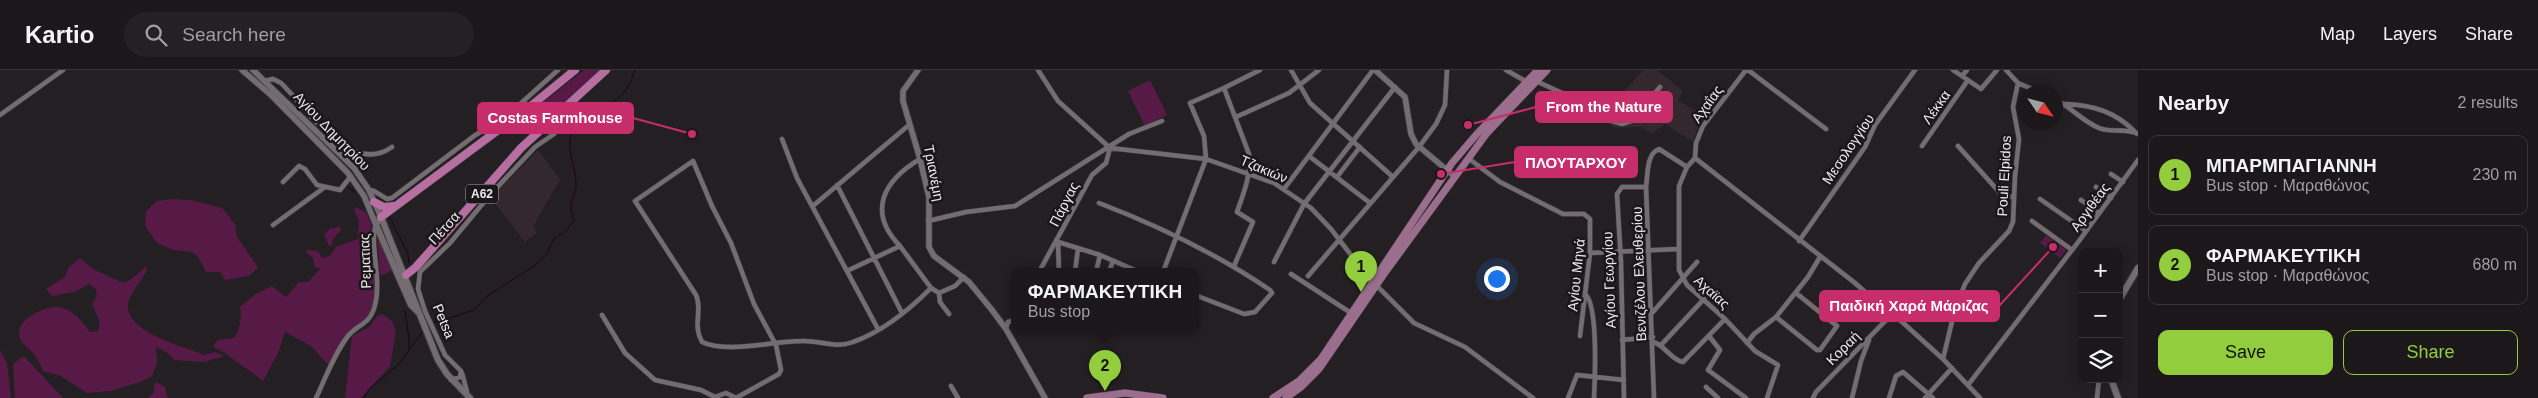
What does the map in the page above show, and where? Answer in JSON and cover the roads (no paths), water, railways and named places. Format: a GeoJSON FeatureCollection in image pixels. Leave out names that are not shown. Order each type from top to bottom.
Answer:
{"type":"FeatureCollection","features":[{"type":"Feature","properties":{"kind":"highway"},"geometry":{"type":"LineString","coordinates":[[382,217],[532,105],[575,70]]}},
{"type":"Feature","properties":{"kind":"highway","name":"Α62"},"geometry":{"type":"LineString","coordinates":[[403,277],[416,268],[527,142],[606,70]]}},
{"type":"Feature","properties":{"kind":"highway"},"geometry":{"type":"LineString","coordinates":[[374,202],[384,207],[396,206]]}},
{"type":"Feature","properties":{"kind":"main road"},"geometry":{"type":"LineString","coordinates":[[1286,398],[1305,384],[1323,365],[1375,281],[1471,140],[1538,70]]}},
{"type":"Feature","properties":{"kind":"main road"},"geometry":{"type":"LineString","coordinates":[[1273,398],[1291,388],[1312,369],[1351,313],[1413,233],[1450,172],[1468,158],[1498,120],[1547,70]]}},
{"type":"Feature","properties":{"kind":"main road"},"geometry":{"type":"LineString","coordinates":[[382,217],[376,225],[403,277]]}},
{"type":"Feature","properties":{"kind":"main road","name":"Αγίου Δημητρίου"},"geometry":{"type":"LineString","coordinates":[[382,217],[394,245],[403,277]]}},
{"type":"Feature","properties":{"kind":"main road"},"geometry":{"type":"LineString","coordinates":[[2123,293],[2138,268]]}},
{"type":"Feature","properties":{"kind":"main road","name":"Petsa"},"geometry":{"type":"LineString","coordinates":[[403,277],[417,302],[418,312],[435,353],[452,380],[470,398]]}},
{"type":"Feature","properties":{"kind":"main road"},"geometry":{"type":"LineString","coordinates":[[2112,383],[2118,398]]}},
{"type":"Feature","properties":{"kind":"main road"},"geometry":{"type":"LineString","coordinates":[[1087,398],[1125,393],[1163,398]]}},
{"type":"Feature","properties":{"kind":"street"},"geometry":{"type":"LineString","coordinates":[[0,115],[64,70]]}},
{"type":"Feature","properties":{"kind":"street","name":"Αγίου Δημητρίου"},"geometry":{"type":"LineString","coordinates":[[242,70],[278,102],[351,176],[364,196],[376,225]]}},
{"type":"Feature","properties":{"kind":"street","name":"Αγίου Δημητρίου"},"geometry":{"type":"LineString","coordinates":[[252,70],[346,160],[369,190],[382,217]]}},
{"type":"Feature","properties":{"kind":"street"},"geometry":{"type":"LineString","coordinates":[[369,190],[374,190],[386,199],[392,198],[474,136],[509,114],[558,70]]}},
{"type":"Feature","properties":{"kind":"street","name":"Τριανέμη"},"geometry":{"type":"LineString","coordinates":[[918,70],[903,91],[903,101],[929,197],[929,247],[964,277],[1006,329],[1046,397]]}},
{"type":"Feature","properties":{"kind":"street"},"geometry":{"type":"LineString","coordinates":[[1038,70],[1058,101],[1110,148]]}},
{"type":"Feature","properties":{"kind":"street"},"geometry":{"type":"LineString","coordinates":[[1164,268],[1206,159],[1204,136],[1190,103],[1224,88],[1249,72],[1260,70]]}},
{"type":"Feature","properties":{"kind":"street"},"geometry":{"type":"LineString","coordinates":[[1291,70],[1310,103],[1393,177]]}},
{"type":"Feature","properties":{"kind":"street"},"geometry":{"type":"LineString","coordinates":[[1236,117],[1300,86],[1318,70]]}},
{"type":"Feature","properties":{"kind":"street"},"geometry":{"type":"LineString","coordinates":[[1284,189],[1374,70],[1406,98],[1411,134],[1419,147],[1450,172]]}},
{"type":"Feature","properties":{"kind":"street"},"geometry":{"type":"LineString","coordinates":[[1308,276],[1419,147],[1443,112],[1447,70]]}},
{"type":"Feature","properties":{"kind":"street"},"geometry":{"type":"LineString","coordinates":[[1506,70],[1527,82]]}},
{"type":"Feature","properties":{"kind":"street"},"geometry":{"type":"LineString","coordinates":[[1747,70],[1826,129]]}},
{"type":"Feature","properties":{"kind":"street","name":"Αχαΐας"},"geometry":{"type":"LineString","coordinates":[[1695,157],[1703,126],[1747,70]]}},
{"type":"Feature","properties":{"kind":"street","name":"Μεσολογγίου"},"geometry":{"type":"LineString","coordinates":[[1799,241],[1866,148],[1875,125],[1884,116],[1915,70]]}},
{"type":"Feature","properties":{"kind":"street"},"geometry":{"type":"LineString","coordinates":[[1953,70],[1982,88],[1996,70]]}},
{"type":"Feature","properties":{"kind":"street"},"geometry":{"type":"LineString","coordinates":[[1962,76],[1967,70]]}},
{"type":"Feature","properties":{"kind":"street"},"geometry":{"type":"LineString","coordinates":[[2006,70],[2018,83],[2023,85]]}},
{"type":"Feature","properties":{"kind":"street"},"geometry":{"type":"LineString","coordinates":[[265,81],[273,79],[281,83],[326,131],[355,151],[370,155],[381,153],[392,147]]}},
{"type":"Feature","properties":{"kind":"street","name":"Λέκκα"},"geometry":{"type":"LineString","coordinates":[[1922,146],[1968,80]]}},
{"type":"Feature","properties":{"kind":"street"},"geometry":{"type":"LineString","coordinates":[[1536,81],[1575,99],[1609,120],[1622,124],[1631,122],[1660,87]]}},
{"type":"Feature","properties":{"kind":"street","name":"Pouli Elpidos"},"geometry":{"type":"LineString","coordinates":[[1943,359],[1955,309],[1965,284],[1979,263],[2012,227],[2019,144],[2013,107],[2018,83]]}},
{"type":"Feature","properties":{"kind":"street"},"geometry":{"type":"LineString","coordinates":[[1274,262],[1304,204],[1395,87]]}},
{"type":"Feature","properties":{"kind":"street"},"geometry":{"type":"LineString","coordinates":[[1224,88],[1249,154],[1250,174],[1237,212],[1253,222],[1234,266]]}},
{"type":"Feature","properties":{"kind":"street"},"geometry":{"type":"LineString","coordinates":[[2065,104],[2081,118],[2100,128],[2113,132],[2137,133]]}},
{"type":"Feature","properties":{"kind":"street"},"geometry":{"type":"LineString","coordinates":[[2065,104],[2101,110],[2118,116],[2137,133]]}},
{"type":"Feature","properties":{"kind":"street"},"geometry":{"type":"LineString","coordinates":[[928,221],[966,212],[1015,206],[1110,148],[1129,134],[1162,121]]}},
{"type":"Feature","properties":{"kind":"street"},"geometry":{"type":"LineString","coordinates":[[814,205],[909,125]]}},
{"type":"Feature","properties":{"kind":"street","name":"Πέτσα"},"geometry":{"type":"LineString","coordinates":[[425,311],[418,289],[420,272],[450,243],[488,196],[535,147],[554,134]]}},
{"type":"Feature","properties":{"kind":"street"},"geometry":{"type":"LineString","coordinates":[[782,139],[797,178],[814,205],[878,328]]}},
{"type":"Feature","properties":{"kind":"street"},"geometry":{"type":"LineString","coordinates":[[1958,146],[2000,194],[2014,197]]}},
{"type":"Feature","properties":{"kind":"street"},"geometry":{"type":"LineString","coordinates":[[1337,177],[1360,147]]}},
{"type":"Feature","properties":{"kind":"street","name":"Τζακιών"},"geometry":{"type":"LineString","coordinates":[[1110,148],[1206,159],[1250,174],[1284,189],[1304,204],[1331,229],[1338,240],[1414,323],[1465,346],[1532,398]]}},
{"type":"Feature","properties":{"kind":"street","name":"Πάργας"},"geometry":{"type":"LineString","coordinates":[[1042,268],[1058,242],[1092,175],[1106,163],[1110,148]]}},
{"type":"Feature","properties":{"kind":"street","name":"Βενιζέλου Ελευθερίου"},"geometry":{"type":"LineString","coordinates":[[1654,398],[1646,186],[1650,158],[1655,150],[1661,149],[1687,167]]}},
{"type":"Feature","properties":{"kind":"street"},"geometry":{"type":"LineString","coordinates":[[1309,156],[1370,204]]}},
{"type":"Feature","properties":{"kind":"street"},"geometry":{"type":"LineString","coordinates":[[1695,157],[1799,241],[1855,283],[1891,315],[1900,320],[1943,359],[1980,398]]}},
{"type":"Feature","properties":{"kind":"street","name":"Αχαϊας"},"geometry":{"type":"LineString","coordinates":[[1695,157],[1687,167],[1677,191],[1679,270],[1682,280],[1704,298],[1762,357],[1779,367],[1767,398]]}},
{"type":"Feature","properties":{"kind":"street","name":"Αγίου Μηνά"},"geometry":{"type":"LineString","coordinates":[[1468,158],[1500,182],[1563,214],[1585,214],[1589,217],[1592,223],[1590,253],[1580,336]]}},
{"type":"Feature","properties":{"kind":"street"},"geometry":{"type":"LineString","coordinates":[[920,159],[890,184],[883,202],[883,223],[888,234],[900,246],[932,288],[939,293],[940,302],[949,314]]}},
{"type":"Feature","properties":{"kind":"street","name":"Αργιθέας"},"geometry":{"type":"LineString","coordinates":[[1968,384],[2072,250],[2138,160]]}},
{"type":"Feature","properties":{"kind":"street"},"geometry":{"type":"LineString","coordinates":[[602,315],[625,354],[655,380],[701,390],[714,397],[726,393],[736,398],[780,372],[782,367],[776,345],[754,304],[732,242],[712,206],[693,161],[635,201],[696,295],[698,301],[697,333],[702,342],[718,347],[776,345],[800,341],[844,346],[865,338],[902,313],[932,288]]}},
{"type":"Feature","properties":{"kind":"street"},"geometry":{"type":"LineString","coordinates":[[283,182],[297,167],[301,166],[315,183],[325,187],[341,190],[351,176]]}},
{"type":"Feature","properties":{"kind":"street"},"geometry":{"type":"LineString","coordinates":[[2111,174],[2123,182]]}},
{"type":"Feature","properties":{"kind":"street"},"geometry":{"type":"LineString","coordinates":[[837,185],[902,313]]}},
{"type":"Feature","properties":{"kind":"street","name":"Αγίου Γεωργίου"},"geometry":{"type":"LineString","coordinates":[[1624,398],[1618,192],[1624,187],[1646,186]]}},
{"type":"Feature","properties":{"kind":"street"},"geometry":{"type":"LineString","coordinates":[[273,225],[325,187]]}},
{"type":"Feature","properties":{"kind":"street"},"geometry":{"type":"LineString","coordinates":[[2096,187],[2111,198]]}},
{"type":"Feature","properties":{"kind":"street"},"geometry":{"type":"LineString","coordinates":[[2040,199],[2086,231]]}},
{"type":"Feature","properties":{"kind":"street"},"geometry":{"type":"LineString","coordinates":[[2081,200],[2099,213]]}},
{"type":"Feature","properties":{"kind":"street"},"geometry":{"type":"LineString","coordinates":[[1099,203],[1175,236],[1234,266],[1272,292],[1270,298],[1255,312],[1241,314],[1199,297]]}},
{"type":"Feature","properties":{"kind":"street"},"geometry":{"type":"LineString","coordinates":[[2032,221],[2072,250]]}},
{"type":"Feature","properties":{"kind":"street","name":"Ρεματιας"},"geometry":{"type":"LineString","coordinates":[[316,398],[341,347],[352,332],[368,320],[374,308],[378,285],[374,234],[376,225]]}},
{"type":"Feature","properties":{"kind":"street"},"geometry":{"type":"LineString","coordinates":[[1059,268],[1058,242],[1100,255],[1130,268]]}},
{"type":"Feature","properties":{"kind":"street"},"geometry":{"type":"LineString","coordinates":[[848,270],[900,246]]}},
{"type":"Feature","properties":{"kind":"street"},"geometry":{"type":"LineString","coordinates":[[1076,268],[1078,248]]}},
{"type":"Feature","properties":{"kind":"street"},"geometry":{"type":"LineString","coordinates":[[1590,253],[1678,249]]}},
{"type":"Feature","properties":{"kind":"street"},"geometry":{"type":"LineString","coordinates":[[1097,268],[1100,255]]}},
{"type":"Feature","properties":{"kind":"street"},"geometry":{"type":"LineString","coordinates":[[1748,343],[1754,334],[1776,317],[1796,293],[1820,257]]}},
{"type":"Feature","properties":{"kind":"street"},"geometry":{"type":"LineString","coordinates":[[1110,268],[1113,261]]}},
{"type":"Feature","properties":{"kind":"street"},"geometry":{"type":"LineString","coordinates":[[1652,313],[1697,262]]}},
{"type":"Feature","properties":{"kind":"street"},"geometry":{"type":"LineString","coordinates":[[1291,274],[1351,313]]}},
{"type":"Feature","properties":{"kind":"street"},"geometry":{"type":"LineString","coordinates":[[939,293],[954,286],[964,277]]}},
{"type":"Feature","properties":{"kind":"street"},"geometry":{"type":"LineString","coordinates":[[1776,317],[1817,350],[1820,350],[1837,326],[1796,293]]}},
{"type":"Feature","properties":{"kind":"street"},"geometry":{"type":"LineString","coordinates":[[1586,295],[1590,300],[1592,317],[1595,377],[1594,398]]}},
{"type":"Feature","properties":{"kind":"street"},"geometry":{"type":"LineString","coordinates":[[1661,345],[1704,298]]}},
{"type":"Feature","properties":{"kind":"street","name":"Petsa"},"geometry":{"type":"LineString","coordinates":[[425,311],[443,351],[460,370],[464,386],[470,398]]}},
{"type":"Feature","properties":{"kind":"street","name":"Κοραή"},"geometry":{"type":"LineString","coordinates":[[1813,398],[1816,392],[1891,315]]}},
{"type":"Feature","properties":{"kind":"street"},"geometry":{"type":"LineString","coordinates":[[1622,340],[1653,339],[1678,361],[1683,362],[1725,319]]}},
{"type":"Feature","properties":{"kind":"street"},"geometry":{"type":"LineString","coordinates":[[1006,329],[1008,322],[1011,321]]}},
{"type":"Feature","properties":{"kind":"street"},"geometry":{"type":"LineString","coordinates":[[1708,336],[1720,350],[1708,370],[1746,398]]}},
{"type":"Feature","properties":{"kind":"street"},"geometry":{"type":"LineString","coordinates":[[1852,398],[1861,361],[1870,337]]}},
{"type":"Feature","properties":{"kind":"street"},"geometry":{"type":"LineString","coordinates":[[1927,396],[1952,368]]}},
{"type":"Feature","properties":{"kind":"street"},"geometry":{"type":"LineString","coordinates":[[452,380],[460,370]]}},
{"type":"Feature","properties":{"kind":"street"},"geometry":{"type":"LineString","coordinates":[[1889,398],[1896,376],[1903,372],[1927,396],[1933,398]]}},
{"type":"Feature","properties":{"kind":"street"},"geometry":{"type":"LineString","coordinates":[[1568,398],[1577,376],[1624,380]]}},
{"type":"Feature","properties":{"kind":"street"},"geometry":{"type":"LineString","coordinates":[[2097,398],[2099,383]]}},
{"type":"Feature","properties":{"kind":"street"},"geometry":{"type":"LineString","coordinates":[[951,386],[958,398]]}},
{"type":"Feature","properties":{"kind":"street"},"geometry":{"type":"LineString","coordinates":[[1706,388],[1718,398]]}},
{"type":"Feature","properties":{"kind":"waterway"},"geometry":{"type":"LineString","coordinates":[[433,323],[474,310],[487,296],[534,266],[546,255],[554,239],[567,230],[574,220],[571,207],[576,186],[570,152],[570,136],[578,121],[585,114],[616,100],[623,94],[630,84],[635,70]]}},
{"type":"Feature","properties":{"kind":"waterway"},"geometry":{"type":"LineString","coordinates":[[348,187],[355,192]]}},
{"type":"Feature","properties":{"kind":"waterway"},"geometry":{"type":"LineString","coordinates":[[389,216],[408,254],[409,263]]}},
{"type":"Feature","properties":{"kind":"waterway"},"geometry":{"type":"LineString","coordinates":[[405,311],[409,350]]}},
{"type":"Feature","properties":{"kind":"waterway"},"geometry":{"type":"LineString","coordinates":[[364,398],[369,389],[399,364],[424,330]]}},
{"type":"Feature","properties":{"kind":"place","name":"From the Nature"},"geometry":{"type":"Point","coordinates":[1468,125]}},
{"type":"Feature","properties":{"kind":"place","name":"Costas Farmhouse"},"geometry":{"type":"Point","coordinates":[692,134]}},
{"type":"Feature","properties":{"kind":"place","name":"ΠΛΟΥΤΑΡΧΟΥ"},"geometry":{"type":"Point","coordinates":[1441,174]}},
{"type":"Feature","properties":{"kind":"place","name":"Παιδική Χαρά Μάριζας"},"geometry":{"type":"Point","coordinates":[2053,247]}},
{"type":"Feature","properties":{"kind":"place","name":"ΜΠΑΡΜΠΑΓΙΑΝΝΗ"},"geometry":{"type":"Point","coordinates":[1361,292]}},
{"type":"Feature","properties":{"kind":"place","name":"ΦΑΡΜΑΚΕΥΤΙΚΗ"},"geometry":{"type":"Point","coordinates":[1105,391]}}]}
